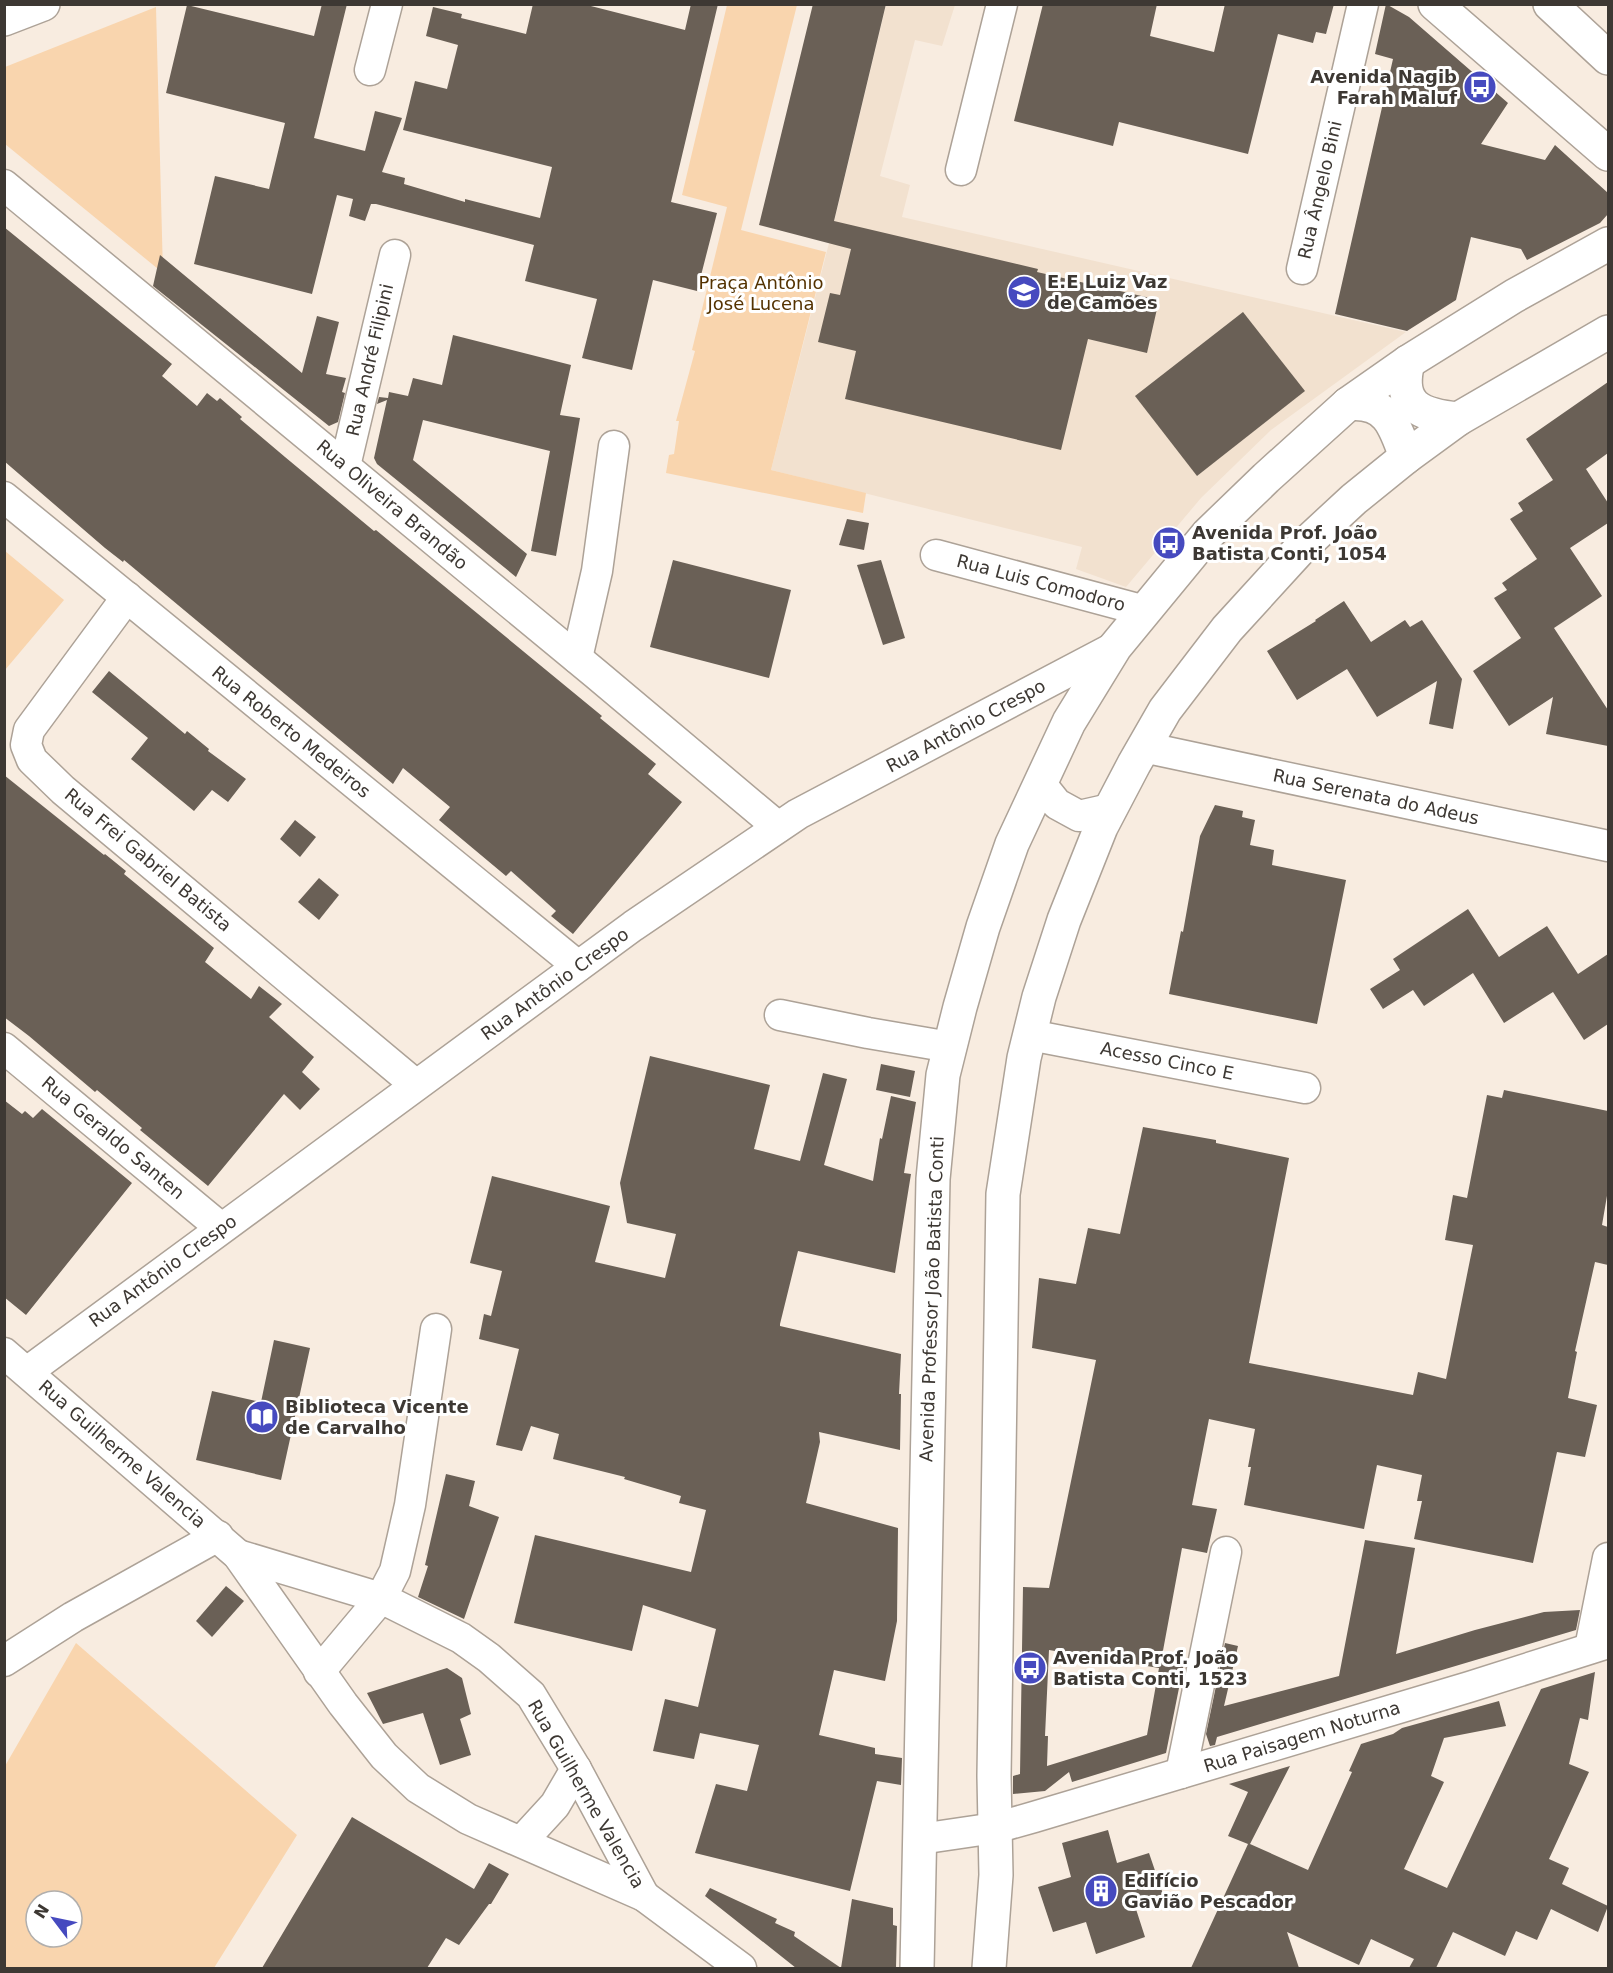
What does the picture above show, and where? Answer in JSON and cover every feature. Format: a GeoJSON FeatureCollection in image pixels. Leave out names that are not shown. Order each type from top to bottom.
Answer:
{"type":"FeatureCollection","features":[{"type":"Feature","properties":{"kind":"main road"},"geometry":{"type":"LineString","coordinates":[[4,19],[43,4]]}},
{"type":"Feature","properties":{"kind":"main road"},"geometry":{"type":"LineString","coordinates":[[1435,4],[1608,154]]}},
{"type":"Feature","properties":{"kind":"main road"},"geometry":{"type":"LineString","coordinates":[[1550,4],[1608,58]]}},
{"type":"Feature","properties":{"kind":"main road","name":"Avenida Professor João Batista Conti"},"geometry":{"type":"LineString","coordinates":[[916,1968],[933,1179],[943,1075],[990,906],[1012,844],[1069,722],[1115,647],[1208,534],[1348,404],[1408,362],[1514,296],[1608,244]]}},
{"type":"Feature","properties":{"kind":"main road"},"geometry":{"type":"LineString","coordinates":[[989,1968],[996,1875],[1003,1194],[1015,1111],[1030,1035],[1039,997],[1064,920],[1101,827],[1165,710],[1227,629],[1300,549],[1354,499],[1406,456],[1458,419],[1608,332]]}},
{"type":"Feature","properties":{"kind":"main road"},"geometry":{"type":"LineString","coordinates":[[1408,362],[1405,385],[1409,398],[1417,408],[1428,415],[1458,419]]}},
{"type":"Feature","properties":{"kind":"main road"},"geometry":{"type":"LineString","coordinates":[[1348,404],[1363,402],[1377,407],[1388,417],[1398,434],[1406,456]]}},
{"type":"Feature","properties":{"kind":"street"},"geometry":{"type":"LineString","coordinates":[[370,70],[387,4]]}},
{"type":"Feature","properties":{"kind":"street"},"geometry":{"type":"LineString","coordinates":[[961,170],[1002,4]]}},
{"type":"Feature","properties":{"kind":"street","name":"Rua Ângelo Bini"},"geometry":{"type":"LineString","coordinates":[[1302,269],[1363,4]]}},
{"type":"Feature","properties":{"kind":"street","name":"Rua Oliveira Brandão"},"geometry":{"type":"LineString","coordinates":[[4,185],[778,827]]}},
{"type":"Feature","properties":{"kind":"street","name":"Rua André Filipini"},"geometry":{"type":"LineString","coordinates":[[345,466],[395,255]]}},
{"type":"Feature","properties":{"kind":"street"},"geometry":{"type":"LineString","coordinates":[[577,658],[597,571],[614,446]]}},
{"type":"Feature","properties":{"kind":"street","name":"Rua Roberto Medeiros"},"geometry":{"type":"LineString","coordinates":[[4,497],[578,966]]}},
{"type":"Feature","properties":{"kind":"street","name":"Rua Luis Comodoro"},"geometry":{"type":"LineString","coordinates":[[936,555],[1145,611]]}},
{"type":"Feature","properties":{"kind":"street","name":"Rua Frei Gabriel Batista"},"geometry":{"type":"LineString","coordinates":[[127,597],[29,730],[26,745],[32,760],[63,790],[416,1085]]}},
{"type":"Feature","properties":{"kind":"street","name":"Rua Antônio Crespo"},"geometry":{"type":"LineString","coordinates":[[16,1363],[221,1228],[633,926],[778,827],[798,814],[1115,647]]}},
{"type":"Feature","properties":{"kind":"street","name":"Rua Serenata do Adeus"},"geometry":{"type":"LineString","coordinates":[[1143,747],[1608,846]]}},
{"type":"Feature","properties":{"kind":"street"},"geometry":{"type":"LineString","coordinates":[[1041,784],[1057,804],[1079,816],[1110,809]]}},
{"type":"Feature","properties":{"kind":"street"},"geometry":{"type":"LineString","coordinates":[[780,1015],[950,1047]]}},
{"type":"Feature","properties":{"kind":"street","name":"Acesso Cinco E"},"geometry":{"type":"LineString","coordinates":[[1030,1035],[1305,1088]]}},
{"type":"Feature","properties":{"kind":"street","name":"Rua Geraldo Santen"},"geometry":{"type":"LineString","coordinates":[[4,1048],[221,1228]]}},
{"type":"Feature","properties":{"kind":"street"},"geometry":{"type":"LineString","coordinates":[[319,1672],[381,1598],[394,1571],[410,1505],[436,1329]]}},
{"type":"Feature","properties":{"kind":"street","name":"Rua Guilherme Valencia"},"geometry":{"type":"LineString","coordinates":[[16,1363],[228,1546],[319,1672],[384,1756],[418,1788],[468,1819],[645,1896],[741,1968]]}},
{"type":"Feature","properties":{"kind":"street"},"geometry":{"type":"LineString","coordinates":[[4,1660],[60,1626],[228,1546]]}},
{"type":"Feature","properties":{"kind":"street","name":"Rua Guilherme Valencia"},"geometry":{"type":"LineString","coordinates":[[228,1546],[381,1598],[461,1638],[489,1658],[531,1695],[576,1768],[645,1896]]}},
{"type":"Feature","properties":{"kind":"street"},"geometry":{"type":"LineString","coordinates":[[1180,1773],[1226,1552]]}},
{"type":"Feature","properties":{"kind":"street"},"geometry":{"type":"LineString","coordinates":[[1599,1646],[1608,1558]]}},
{"type":"Feature","properties":{"kind":"street","name":"Rua Paisagem Noturna"},"geometry":{"type":"LineString","coordinates":[[995,1828],[1599,1646]]}},
{"type":"Feature","properties":{"kind":"street"},"geometry":{"type":"LineString","coordinates":[[522,1841],[555,1805],[576,1768]]}},
{"type":"Feature","properties":{"kind":"street"},"geometry":{"type":"LineString","coordinates":[[920,1839],[995,1828]]}},
{"type":"Feature","properties":{"kind":"shaded area","name":"E.E Luiz Vaz de Camões"},"geometry":{"type":"Polygon","coordinates":[[[886,5],[955,5],[942,46],[915,40],[880,176],[910,185],[902,217],[1406,332],[1271,430],[1201,498],[1126,587],[1076,569],[1082,547],[771,470],[829,243],[886,5]]]}},
{"type":"Feature","properties":{"kind":"green space","name":"Praça Antônio José Lucena"},"geometry":{"type":"Polygon","coordinates":[[[727,5],[797,5],[741,230],[826,252],[771,470],[866,493],[863,513],[666,473],[669,455],[674,454],[679,421],[676,421],[695,351],[692,350],[727,207],[682,195],[727,5]]]}},
{"type":"Feature","properties":{"kind":"green space"},"geometry":{"type":"Polygon","coordinates":[[[156,7],[163,273],[5,144],[5,67],[156,7]]]}},
{"type":"Feature","properties":{"kind":"green space"},"geometry":{"type":"Polygon","coordinates":[[[5,551],[64,600],[5,670],[5,551]]]}},
{"type":"Feature","properties":{"kind":"green space"},"geometry":{"type":"Polygon","coordinates":[[[76,1643],[297,1835],[214,1968],[5,1968],[5,1766],[76,1643]]]}},
{"type":"Feature","properties":{"kind":"building"},"geometry":{"type":"Polygon","coordinates":[[[322,4],[347,4],[314,138],[365,151],[375,111],[402,118],[382,172],[405,178],[404,184],[465,202],[465,199],[540,218],[552,167],[403,130],[415,81],[447,89],[458,45],[426,36],[433,7],[462,14],[461,18],[526,34],[533,4],[583,4],[685,30],[691,4],[718,4],[671,202],[717,213],[697,291],[653,280],[632,370],[582,358],[597,299],[525,281],[534,245],[376,204],[371,204],[365,221],[349,216],[353,199],[337,195],[312,294],[194,264],[215,176],[269,189],[285,123],[166,93],[187,5],[314,36],[322,4]]]}},
{"type":"Feature","properties":{"kind":"building"},"geometry":{"type":"Polygon","coordinates":[[[813,4],[886,4],[834,221],[1159,300],[1147,353],[1088,339],[1061,450],[845,399],[856,351],[818,342],[830,293],[840,295],[851,249],[759,225],[813,4]]]}},
{"type":"Feature","properties":{"kind":"building"},"geometry":{"type":"Polygon","coordinates":[[[1043,4],[1157,4],[1150,36],[1214,52],[1225,4],[1334,4],[1326,34],[1316,32],[1313,43],[1278,34],[1248,154],[1119,122],[1113,146],[1014,121],[1043,4]]]}},
{"type":"Feature","properties":{"kind":"building"},"geometry":{"type":"Polygon","coordinates":[[[1386,4],[1409,17],[1508,103],[1481,144],[1545,160],[1555,145],[1608,193],[1608,214],[1600,223],[1527,260],[1521,249],[1471,237],[1456,300],[1407,331],[1335,314],[1393,59],[1375,54],[1386,4]]]}},
{"type":"Feature","properties":{"kind":"building"},"geometry":{"type":"Polygon","coordinates":[[[4,227],[172,364],[162,376],[197,406],[207,393],[217,401],[220,398],[242,417],[240,419],[285,457],[602,716],[600,718],[656,764],[648,774],[682,802],[573,934],[551,916],[556,911],[511,871],[506,876],[439,820],[450,807],[403,768],[393,784],[124,560],[123,562],[105,548],[4,461],[4,227]]]}},
{"type":"Feature","properties":{"kind":"building"},"geometry":{"type":"Polygon","coordinates":[[[160,255],[302,373],[317,316],[339,322],[326,374],[346,378],[338,422],[329,426],[153,286],[160,255]]]}},
{"type":"Feature","properties":{"kind":"building"},"geometry":{"type":"Polygon","coordinates":[[[1243,312],[1305,391],[1197,476],[1135,396],[1243,312]]]}},
{"type":"Feature","properties":{"kind":"building"},"geometry":{"type":"Polygon","coordinates":[[[453,335],[571,365],[560,415],[580,418],[556,556],[531,551],[550,451],[423,420],[413,460],[527,554],[516,577],[377,464],[374,458],[387,400],[377,404],[379,397],[388,398],[389,392],[408,396],[413,378],[442,385],[453,335]]]}},
{"type":"Feature","properties":{"kind":"building"},"geometry":{"type":"Polygon","coordinates":[[[1608,382],[1608,453],[1586,469],[1608,503],[1608,523],[1570,548],[1602,596],[1554,628],[1608,710],[1608,746],[1546,734],[1553,697],[1509,726],[1473,671],[1521,638],[1494,598],[1507,590],[1502,583],[1537,559],[1510,519],[1523,511],[1518,503],[1553,480],[1526,439],[1608,382]]]}},
{"type":"Feature","properties":{"kind":"building"},"geometry":{"type":"Polygon","coordinates":[[[847,519],[869,523],[864,550],[839,545],[847,519]]]}},
{"type":"Feature","properties":{"kind":"building"},"geometry":{"type":"Polygon","coordinates":[[[673,560],[791,590],[769,678],[650,647],[673,560]]]}},
{"type":"Feature","properties":{"kind":"building"},"geometry":{"type":"Polygon","coordinates":[[[881,560],[905,638],[883,645],[857,565],[881,560]]]}},
{"type":"Feature","properties":{"kind":"building"},"geometry":{"type":"Polygon","coordinates":[[[1344,601],[1371,642],[1405,620],[1410,627],[1422,620],[1462,679],[1453,729],[1429,724],[1437,681],[1377,717],[1347,669],[1297,700],[1267,651],[1344,601]]]}},
{"type":"Feature","properties":{"kind":"building"},"geometry":{"type":"Polygon","coordinates":[[[109,671],[185,734],[187,731],[209,749],[208,751],[246,779],[228,802],[212,790],[194,811],[131,759],[148,738],[92,692],[109,671]]]}},
{"type":"Feature","properties":{"kind":"building"},"geometry":{"type":"Polygon","coordinates":[[[4,775],[126,871],[124,874],[214,948],[205,962],[251,999],[259,986],[282,1004],[269,1017],[314,1057],[302,1072],[320,1089],[300,1110],[284,1094],[208,1186],[140,1130],[142,1128],[97,1090],[95,1092],[4,1017],[4,775]]]}},
{"type":"Feature","properties":{"kind":"building"},"geometry":{"type":"Polygon","coordinates":[[[1215,805],[1243,811],[1242,817],[1255,820],[1250,845],[1274,850],[1272,865],[1346,880],[1317,1024],[1169,994],[1181,931],[1183,932],[1200,836],[1215,805]]]}},
{"type":"Feature","properties":{"kind":"building"},"geometry":{"type":"Polygon","coordinates":[[[295,820],[316,837],[300,857],[280,839],[295,820]]]}},
{"type":"Feature","properties":{"kind":"building"},"geometry":{"type":"Polygon","coordinates":[[[319,878],[339,895],[319,920],[298,902],[319,878]]]}},
{"type":"Feature","properties":{"kind":"building"},"geometry":{"type":"Polygon","coordinates":[[[1468,909],[1499,957],[1547,926],[1578,974],[1608,954],[1608,1024],[1584,1040],[1553,992],[1504,1023],[1473,973],[1424,1006],[1413,990],[1383,1009],[1370,989],[1400,970],[1393,959],[1468,909]]]}},
{"type":"Feature","properties":{"kind":"building"},"geometry":{"type":"Polygon","coordinates":[[[650,1056],[770,1085],[754,1149],[800,1161],[823,1073],[847,1079],[824,1165],[873,1181],[880,1138],[882,1139],[891,1096],[916,1102],[904,1173],[911,1174],[895,1273],[798,1251],[780,1324],[780,1326],[901,1354],[900,1450],[819,1432],[820,1442],[806,1503],[898,1528],[897,1621],[885,1681],[834,1670],[819,1735],[875,1748],[875,1754],[902,1758],[901,1785],[877,1781],[850,1891],[695,1853],[716,1784],[747,1791],[759,1745],[700,1733],[694,1759],[653,1751],[665,1699],[698,1707],[716,1629],[643,1605],[632,1651],[514,1623],[535,1535],[691,1572],[706,1510],[679,1503],[681,1496],[624,1479],[625,1477],[553,1459],[559,1434],[531,1426],[522,1451],[496,1445],[519,1349],[479,1339],[484,1314],[491,1316],[502,1271],[470,1263],[492,1176],[610,1206],[595,1262],[665,1278],[676,1234],[627,1223],[620,1183],[650,1056]]]}},
{"type":"Feature","properties":{"kind":"building"},"geometry":{"type":"Polygon","coordinates":[[[881,1064],[915,1071],[910,1097],[876,1090],[881,1064]]]}},
{"type":"Feature","properties":{"kind":"building"},"geometry":{"type":"Polygon","coordinates":[[[1504,1090],[1608,1111],[1608,1190],[1602,1225],[1608,1227],[1608,1265],[1595,1262],[1575,1351],[1577,1352],[1568,1398],[1597,1405],[1585,1457],[1557,1452],[1533,1563],[1414,1539],[1422,1501],[1417,1501],[1422,1475],[1377,1465],[1364,1529],[1244,1505],[1255,1429],[1209,1419],[1192,1505],[1217,1509],[1207,1553],[1182,1548],[1162,1656],[1186,1661],[1166,1753],[1072,1782],[1069,1772],[1045,1791],[1013,1794],[1013,1776],[1020,1774],[1023,1587],[1049,1588],[1096,1360],[1032,1348],[1039,1278],[1076,1284],[1088,1228],[1120,1234],[1143,1127],[1216,1140],[1216,1143],[1289,1158],[1249,1363],[1413,1395],[1418,1372],[1446,1379],[1473,1245],[1445,1240],[1453,1195],[1467,1198],[1487,1095],[1502,1098],[1504,1090]],[[1049,1650],[1045,1736],[1048,1736],[1047,1766],[1147,1735],[1159,1668],[1049,1650]]]}},
{"type":"Feature","properties":{"kind":"building"},"geometry":{"type":"Polygon","coordinates":[[[4,1100],[22,1114],[25,1111],[33,1118],[42,1109],[132,1183],[26,1315],[4,1297],[4,1100]]]}},
{"type":"Feature","properties":{"kind":"building"},"geometry":{"type":"Polygon","coordinates":[[[274,1340],[310,1348],[281,1480],[196,1460],[212,1391],[261,1402],[274,1340]]]}},
{"type":"Feature","properties":{"kind":"building"},"geometry":{"type":"Polygon","coordinates":[[[446,1474],[475,1481],[469,1506],[499,1517],[464,1619],[418,1597],[428,1566],[425,1565],[446,1474]]]}},
{"type":"Feature","properties":{"kind":"building"},"geometry":{"type":"Polygon","coordinates":[[[1365,1540],[1415,1548],[1396,1654],[1544,1612],[1580,1610],[1576,1630],[1217,1737],[1215,1745],[1210,1746],[1206,1734],[1225,1643],[1238,1646],[1224,1706],[1339,1676],[1365,1540]]]}},
{"type":"Feature","properties":{"kind":"building"},"geometry":{"type":"Polygon","coordinates":[[[226,1586],[244,1601],[212,1637],[196,1621],[226,1586]]]}},
{"type":"Feature","properties":{"kind":"building"},"geometry":{"type":"Polygon","coordinates":[[[447,1668],[462,1678],[471,1714],[460,1719],[471,1755],[440,1765],[423,1713],[383,1724],[367,1693],[447,1668]]]}},
{"type":"Feature","properties":{"kind":"building"},"geometry":{"type":"Polygon","coordinates":[[[1595,1672],[1588,1720],[1580,1718],[1569,1764],[1589,1772],[1549,1859],[1569,1868],[1562,1884],[1608,1906],[1598,1932],[1551,1909],[1537,1940],[1516,1931],[1505,1956],[1453,1932],[1436,1968],[1409,1968],[1414,1959],[1371,1939],[1359,1965],[1287,1932],[1299,1968],[1191,1968],[1248,1844],[1228,1836],[1248,1792],[1229,1784],[1290,1766],[1250,1844],[1308,1870],[1352,1772],[1349,1771],[1361,1744],[1393,1734],[1402,1728],[1499,1701],[1506,1726],[1444,1738],[1431,1776],[1444,1782],[1404,1869],[1447,1888],[1541,1689],[1595,1672]]]}},
{"type":"Feature","properties":{"kind":"building"},"geometry":{"type":"Polygon","coordinates":[[[352,1817],[474,1889],[489,1863],[509,1874],[491,1904],[459,1945],[446,1938],[427,1968],[262,1968],[352,1817]]]}},
{"type":"Feature","properties":{"kind":"building","name":"Edifício Gavião Pescador"},"geometry":{"type":"Polygon","coordinates":[[[1108,1830],[1117,1863],[1149,1853],[1164,1897],[1135,1906],[1145,1937],[1096,1954],[1086,1922],[1053,1932],[1038,1887],[1071,1877],[1062,1843],[1108,1830]]]}},
{"type":"Feature","properties":{"kind":"building"},"geometry":{"type":"Polygon","coordinates":[[[710,1888],[777,1919],[775,1923],[795,1932],[794,1936],[841,1968],[796,1968],[705,1896],[710,1888]]]}},
{"type":"Feature","properties":{"kind":"building"},"geometry":{"type":"Polygon","coordinates":[[[852,1899],[893,1908],[893,1925],[897,1926],[896,1968],[841,1968],[852,1899]]]}},
{"type":"Feature","properties":{"kind":"place","name":"Avenida Nagib Farah Maluf"},"geometry":{"type":"Point","coordinates":[1480,87]}},
{"type":"Feature","properties":{"kind":"place","name":"E.E Luiz Vaz de Camões"},"geometry":{"type":"Point","coordinates":[1024,292]}},
{"type":"Feature","properties":{"kind":"place","name":"Avenida Prof. João Batista Conti, 1054"},"geometry":{"type":"Point","coordinates":[1169,543]}},
{"type":"Feature","properties":{"kind":"place","name":"Biblioteca Vicente de Carvalho"},"geometry":{"type":"Point","coordinates":[262,1417]}},
{"type":"Feature","properties":{"kind":"place","name":"Avenida Prof. João Batista Conti, 1523"},"geometry":{"type":"Point","coordinates":[1030,1668]}},
{"type":"Feature","properties":{"kind":"place","name":"Edifício Gavião Pescador"},"geometry":{"type":"Point","coordinates":[1101,1891]}}]}
